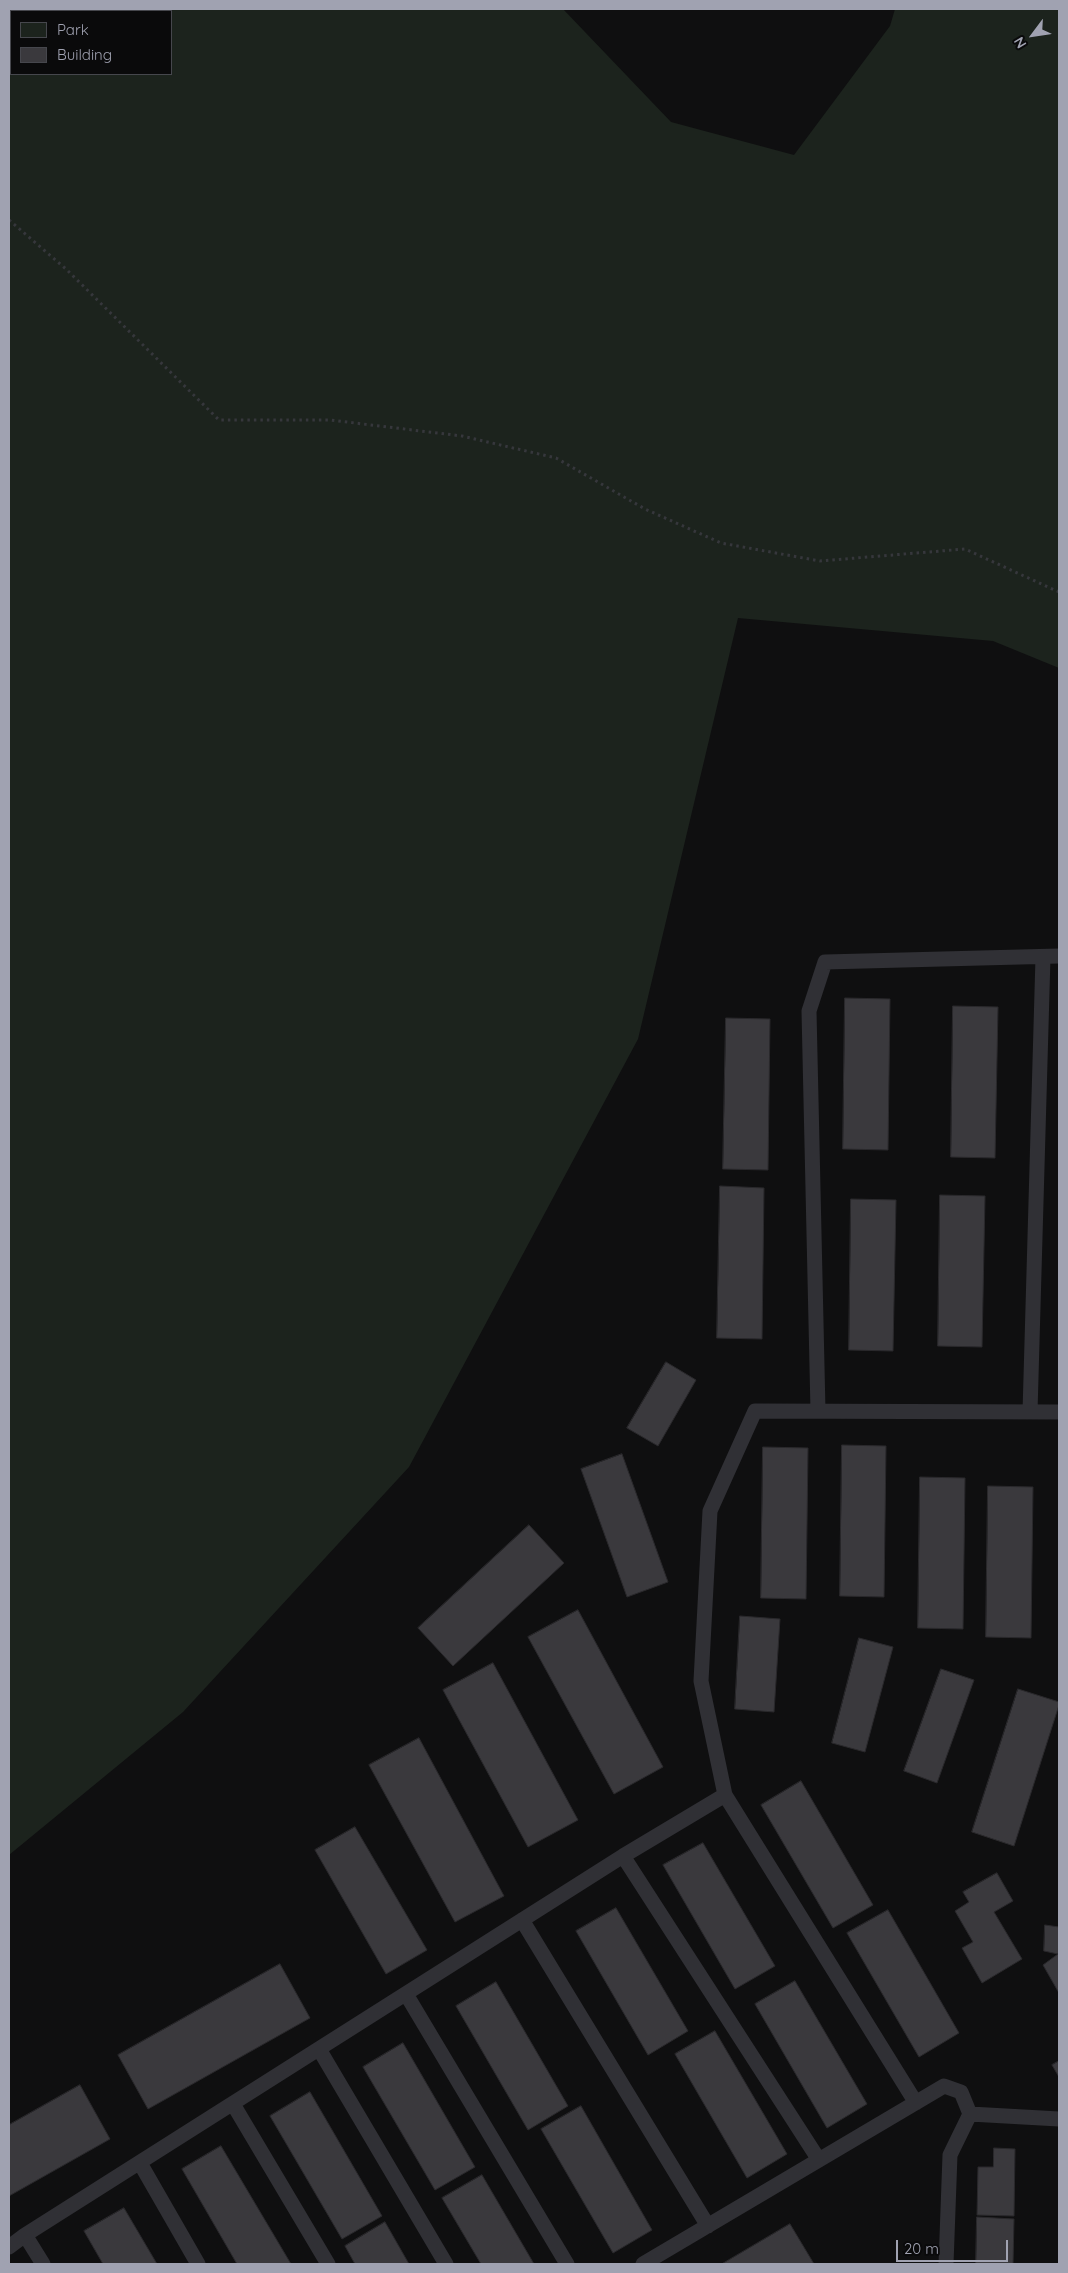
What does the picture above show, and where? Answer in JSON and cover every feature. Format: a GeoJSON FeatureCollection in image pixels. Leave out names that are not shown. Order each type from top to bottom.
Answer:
{"type":"FeatureCollection","features":[{"type":"Feature","properties":{"kind":"lane"},"geometry":{"type":"LineString","coordinates":[[1030,1412],[1042,956]]}},
{"type":"Feature","properties":{"kind":"lane"},"geometry":{"type":"LineString","coordinates":[[818,1411],[809,1011],[825,962],[1059,956]]}},
{"type":"Feature","properties":{"kind":"lane"},"geometry":{"type":"LineString","coordinates":[[916,2103],[725,1795],[701,1681],[710,1511],[754,1411],[1059,1412]]}},
{"type":"Feature","properties":{"kind":"lane"},"geometry":{"type":"LineString","coordinates":[[9,2247],[25,2235],[623,1856],[725,1795]]}},
{"type":"Feature","properties":{"kind":"lane"},"geometry":{"type":"LineString","coordinates":[[623,1856],[819,2160]]}},
{"type":"Feature","properties":{"kind":"lane"},"geometry":{"type":"LineString","coordinates":[[522,1920],[708,2226]]}},
{"type":"Feature","properties":{"kind":"lane"},"geometry":{"type":"LineString","coordinates":[[406,1994],[567,2264]]}},
{"type":"Feature","properties":{"kind":"lane"},"geometry":{"type":"LineString","coordinates":[[319,2049],[446,2264]]}},
{"type":"Feature","properties":{"kind":"lane"},"geometry":{"type":"LineString","coordinates":[[643,2264],[944,2086],[961,2092],[970,2114],[950,2155],[946,2264]]}},
{"type":"Feature","properties":{"kind":"lane"},"geometry":{"type":"LineString","coordinates":[[233,2104],[328,2264]]}},
{"type":"Feature","properties":{"kind":"lane"},"geometry":{"type":"LineString","coordinates":[[970,2114],[1059,2119]]}},
{"type":"Feature","properties":{"kind":"lane"},"geometry":{"type":"LineString","coordinates":[[140,2163],[198,2264]]}},
{"type":"Feature","properties":{"kind":"lane"},"geometry":{"type":"LineString","coordinates":[[25,2235],[42,2264]]}},
{"type":"Feature","properties":{"kind":"path"},"geometry":{"type":"LineString","coordinates":[[9,220],[66,269],[219,420],[330,420],[462,436],[556,458],[645,509],[721,542],[820,561],[965,549],[1059,592]]}},
{"type":"Feature","properties":{"kind":"green space"},"geometry":{"type":"Polygon","coordinates":[[[9,9],[563,9],[671,122],[794,155],[890,26],[895,9],[1059,9],[1059,668],[993,641],[738,618],[638,1039],[409,1467],[183,1712],[9,1855],[9,9]]]}},
{"type":"Feature","properties":{"kind":"building"},"geometry":{"type":"Polygon","coordinates":[[[845,998],[890,999],[888,1150],[843,1149],[845,998]]]}},
{"type":"Feature","properties":{"kind":"building"},"geometry":{"type":"Polygon","coordinates":[[[953,1006],[998,1007],[995,1158],[951,1157],[953,1006]]]}},
{"type":"Feature","properties":{"kind":"building"},"geometry":{"type":"Polygon","coordinates":[[[726,1018],[770,1019],[768,1170],[723,1169],[726,1018]]]}},
{"type":"Feature","properties":{"kind":"building"},"geometry":{"type":"Polygon","coordinates":[[[720,1186],[764,1188],[762,1339],[717,1338],[720,1186]]]}},
{"type":"Feature","properties":{"kind":"building"},"geometry":{"type":"Polygon","coordinates":[[[940,1195],[985,1196],[982,1347],[938,1346],[940,1195]]]}},
{"type":"Feature","properties":{"kind":"building"},"geometry":{"type":"Polygon","coordinates":[[[851,1199],[896,1200],[893,1351],[849,1350],[851,1199]]]}},
{"type":"Feature","properties":{"kind":"building"},"geometry":{"type":"Polygon","coordinates":[[[666,1362],[696,1380],[658,1446],[627,1428],[666,1362]]]}},
{"type":"Feature","properties":{"kind":"building"},"geometry":{"type":"Polygon","coordinates":[[[842,1445],[886,1446],[884,1597],[840,1596],[842,1445]]]}},
{"type":"Feature","properties":{"kind":"building"},"geometry":{"type":"Polygon","coordinates":[[[763,1447],[808,1448],[806,1599],[761,1598],[763,1447]]]}},
{"type":"Feature","properties":{"kind":"building"},"geometry":{"type":"Polygon","coordinates":[[[622,1454],[668,1582],[627,1597],[581,1469],[622,1454]]]}},
{"type":"Feature","properties":{"kind":"building"},"geometry":{"type":"Polygon","coordinates":[[[920,1477],[965,1478],[963,1629],[918,1628],[920,1477]]]}},
{"type":"Feature","properties":{"kind":"building"},"geometry":{"type":"Polygon","coordinates":[[[988,1486],[1033,1487],[1031,1638],[986,1637],[988,1486]]]}},
{"type":"Feature","properties":{"kind":"building"},"geometry":{"type":"Polygon","coordinates":[[[529,1525],[564,1563],[453,1666],[418,1628],[529,1525]]]}},
{"type":"Feature","properties":{"kind":"building"},"geometry":{"type":"Polygon","coordinates":[[[578,1610],[663,1767],[614,1794],[528,1637],[578,1610]]]}},
{"type":"Feature","properties":{"kind":"building"},"geometry":{"type":"Polygon","coordinates":[[[740,1616],[780,1619],[774,1712],[735,1709],[740,1616]]]}},
{"type":"Feature","properties":{"kind":"building"},"geometry":{"type":"Polygon","coordinates":[[[859,1638],[893,1647],[865,1752],[832,1743],[859,1638]]]}},
{"type":"Feature","properties":{"kind":"building"},"geometry":{"type":"Polygon","coordinates":[[[493,1663],[578,1820],[528,1847],[443,1690],[493,1663]]]}},
{"type":"Feature","properties":{"kind":"building"},"geometry":{"type":"Polygon","coordinates":[[[941,1669],[974,1680],[937,1783],[904,1771],[941,1669]]]}},
{"type":"Feature","properties":{"kind":"building"},"geometry":{"type":"Polygon","coordinates":[[[1018,1689],[1059,1702],[1059,1705],[1014,1846],[972,1832],[1018,1689]]]}},
{"type":"Feature","properties":{"kind":"building"},"geometry":{"type":"Polygon","coordinates":[[[419,1738],[504,1896],[455,1922],[369,1765],[419,1738]]]}},
{"type":"Feature","properties":{"kind":"building"},"geometry":{"type":"Polygon","coordinates":[[[801,1781],[873,1905],[833,1928],[761,1805],[801,1781]]]}},
{"type":"Feature","properties":{"kind":"building"},"geometry":{"type":"Polygon","coordinates":[[[355,1827],[427,1950],[386,1974],[315,1850],[355,1827]]]}},
{"type":"Feature","properties":{"kind":"building"},"geometry":{"type":"Polygon","coordinates":[[[703,1843],[775,1966],[735,1989],[663,1865],[703,1843]]]}},
{"type":"Feature","properties":{"kind":"building"},"geometry":{"type":"Polygon","coordinates":[[[997,1873],[1013,1901],[994,1912],[1022,1959],[982,1983],[962,1948],[973,1942],[955,1911],[969,1902],[963,1892],[997,1873]]]}},
{"type":"Feature","properties":{"kind":"building"},"geometry":{"type":"Polygon","coordinates":[[[616,1908],[688,2031],[648,2055],[576,1931],[616,1908]]]}},
{"type":"Feature","properties":{"kind":"building"},"geometry":{"type":"Polygon","coordinates":[[[888,1910],[959,2033],[919,2057],[847,1933],[888,1910]]]}},
{"type":"Feature","properties":{"kind":"building"},"geometry":{"type":"Polygon","coordinates":[[[1045,1925],[1059,1927],[1059,1993],[1043,1965],[1058,1954],[1044,1951],[1045,1925]]]}},
{"type":"Feature","properties":{"kind":"building"},"geometry":{"type":"Polygon","coordinates":[[[280,1964],[310,2018],[148,2109],[118,2055],[280,1964]]]}},
{"type":"Feature","properties":{"kind":"building"},"geometry":{"type":"Polygon","coordinates":[[[795,1981],[867,2104],[827,2128],[755,2004],[795,1981]]]}},
{"type":"Feature","properties":{"kind":"building"},"geometry":{"type":"Polygon","coordinates":[[[496,1982],[568,2106],[528,2130],[456,2006],[496,1982]]]}},
{"type":"Feature","properties":{"kind":"building"},"geometry":{"type":"Polygon","coordinates":[[[715,2031],[787,2154],[747,2178],[675,2054],[715,2031]]]}},
{"type":"Feature","properties":{"kind":"building"},"geometry":{"type":"Polygon","coordinates":[[[403,2043],[475,2167],[435,2190],[363,2067],[403,2043]]]}},
{"type":"Feature","properties":{"kind":"building"},"geometry":{"type":"Polygon","coordinates":[[[1059,2061],[1059,2077],[1052,2065],[1059,2061]]]}},
{"type":"Feature","properties":{"kind":"building"},"geometry":{"type":"Polygon","coordinates":[[[80,2085],[110,2139],[9,2196],[9,2125],[80,2085]]]}},
{"type":"Feature","properties":{"kind":"building"},"geometry":{"type":"Polygon","coordinates":[[[310,2092],[382,2216],[342,2239],[270,2116],[310,2092]]]}},
{"type":"Feature","properties":{"kind":"building"},"geometry":{"type":"Polygon","coordinates":[[[581,2106],[652,2230],[613,2253],[541,2129],[581,2106]]]}},
{"type":"Feature","properties":{"kind":"building"},"geometry":{"type":"Polygon","coordinates":[[[221,2146],[291,2264],[237,2264],[182,2169],[221,2146]]]}},
{"type":"Feature","properties":{"kind":"building"},"geometry":{"type":"Polygon","coordinates":[[[994,2148],[1015,2149],[1014,2216],[977,2215],[978,2167],[993,2167],[994,2148]]]}},
{"type":"Feature","properties":{"kind":"building"},"geometry":{"type":"Polygon","coordinates":[[[482,2175],[534,2264],[481,2264],[442,2198],[482,2175]]]}},
{"type":"Feature","properties":{"kind":"building"},"geometry":{"type":"Polygon","coordinates":[[[124,2208],[157,2264],[103,2264],[84,2231],[124,2208]]]}},
{"type":"Feature","properties":{"kind":"building"},"geometry":{"type":"Polygon","coordinates":[[[977,2217],[1014,2219],[1013,2264],[976,2264],[977,2217]]]}},
{"type":"Feature","properties":{"kind":"building"},"geometry":{"type":"Polygon","coordinates":[[[385,2222],[409,2264],[355,2264],[345,2246],[385,2222]]]}},
{"type":"Feature","properties":{"kind":"building"},"geometry":{"type":"Polygon","coordinates":[[[790,2224],[814,2264],[722,2264],[790,2224]]]}}]}
